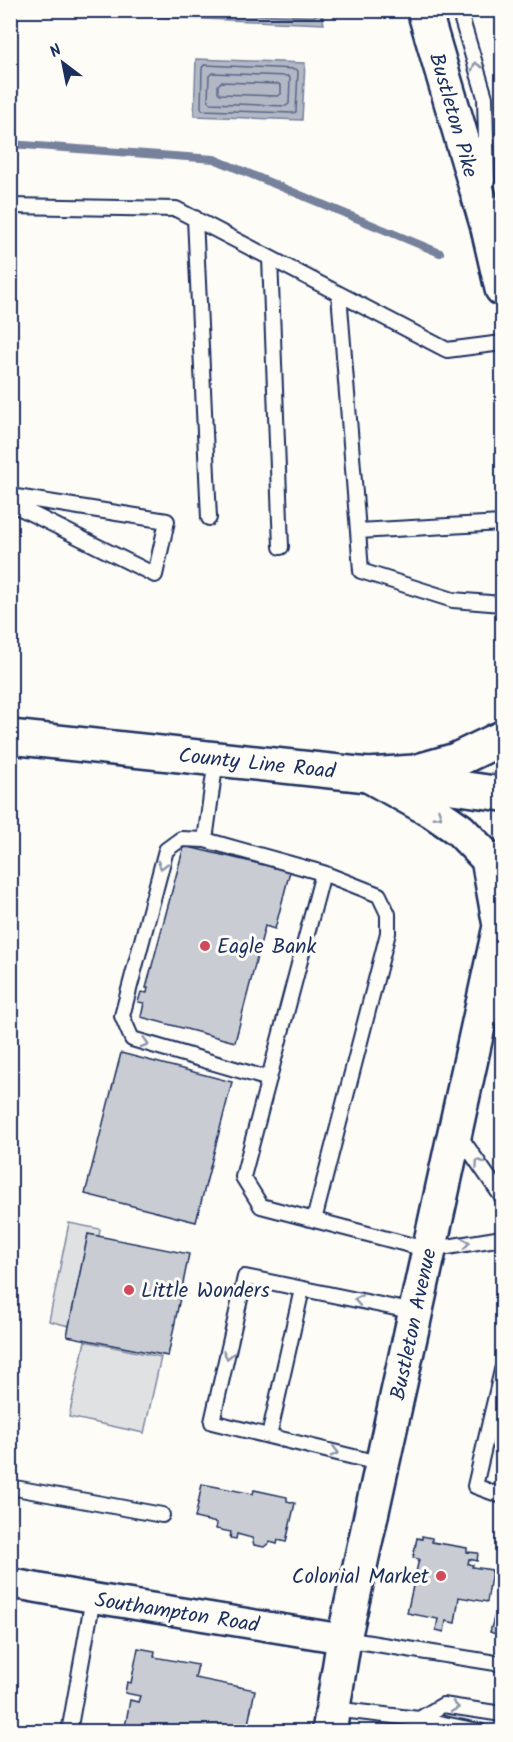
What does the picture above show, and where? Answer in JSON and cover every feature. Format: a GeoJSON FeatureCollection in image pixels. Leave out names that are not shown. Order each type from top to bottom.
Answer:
{"type":"FeatureCollection","features":[{"type":"Feature","properties":{"kind":"main road","name":"Bustleton Pike"},"geometry":{"type":"LineString","coordinates":[[424,10],[488,228],[502,289]]}},
{"type":"Feature","properties":{"kind":"main road","name":"County Line Road"},"geometry":{"type":"LineString","coordinates":[[10,737],[368,776],[502,794]]}},
{"type":"Feature","properties":{"kind":"main road"},"geometry":{"type":"LineString","coordinates":[[368,776],[414,772],[456,760],[502,738]]}},
{"type":"Feature","properties":{"kind":"main road"},"geometry":{"type":"LineString","coordinates":[[368,776],[431,810],[460,830],[488,859],[501,921]]}},
{"type":"Feature","properties":{"kind":"main road","name":"Bustleton Avenue"},"geometry":{"type":"LineString","coordinates":[[331,1720],[344,1639],[501,921]]}},
{"type":"Feature","properties":{"kind":"street","name":"Southampton Road"},"geometry":{"type":"LineString","coordinates":[[10,1583],[344,1639]]}},
{"type":"Feature","properties":{"kind":"lane"},"geometry":{"type":"LineString","coordinates":[[459,10],[485,97],[488,228]]}},
{"type":"Feature","properties":{"kind":"lane"},"geometry":{"type":"LineString","coordinates":[[10,206],[176,209],[447,350],[502,344]]}},
{"type":"Feature","properties":{"kind":"lane"},"geometry":{"type":"LineString","coordinates":[[195,218],[209,519]]}},
{"type":"Feature","properties":{"kind":"lane"},"geometry":{"type":"LineString","coordinates":[[270,258],[281,547]]}},
{"type":"Feature","properties":{"kind":"lane"},"geometry":{"type":"LineString","coordinates":[[339,294],[361,571],[453,600],[502,604]]}},
{"type":"Feature","properties":{"kind":"lane"},"geometry":{"type":"LineString","coordinates":[[10,496],[167,521],[155,576],[10,503]]}},
{"type":"Feature","properties":{"kind":"lane"},"geometry":{"type":"LineString","coordinates":[[358,531],[502,523]]}},
{"type":"Feature","properties":{"kind":"lane"},"geometry":{"type":"LineString","coordinates":[[205,840],[216,759]]}},
{"type":"Feature","properties":{"kind":"lane"},"geometry":{"type":"LineString","coordinates":[[269,1079],[132,1039],[122,1016],[166,850],[181,839],[205,840],[323,873],[379,895],[388,914],[388,933],[314,1220]]}},
{"type":"Feature","properties":{"kind":"lane"},"geometry":{"type":"LineString","coordinates":[[323,873],[243,1177],[261,1206],[429,1250],[502,1238]]}},
{"type":"Feature","properties":{"kind":"lane"},"geometry":{"type":"LineString","coordinates":[[456,1130],[502,1197]]}},
{"type":"Feature","properties":{"kind":"lane"},"geometry":{"type":"LineString","coordinates":[[382,1464],[212,1422],[245,1277],[415,1312]]}},
{"type":"Feature","properties":{"kind":"lane"},"geometry":{"type":"LineString","coordinates":[[269,1436],[302,1289]]}},
{"type":"Feature","properties":{"kind":"lane"},"geometry":{"type":"LineString","coordinates":[[502,1370],[475,1486],[502,1496]]}},
{"type":"Feature","properties":{"kind":"lane"},"geometry":{"type":"LineString","coordinates":[[10,1487],[162,1515]]}},
{"type":"Feature","properties":{"kind":"lane"},"geometry":{"type":"LineString","coordinates":[[69,1731],[93,1598]]}},
{"type":"Feature","properties":{"kind":"lane"},"geometry":{"type":"LineString","coordinates":[[344,1639],[502,1664]]}},
{"type":"Feature","properties":{"kind":"lane"},"geometry":{"type":"LineString","coordinates":[[418,1725],[442,1705],[502,1714]]}},
{"type":"Feature","properties":{"kind":"lane"},"geometry":{"type":"LineString","coordinates":[[331,1720],[479,1731]]}},
{"type":"Feature","properties":{"kind":"shaded area"},"geometry":{"type":"Polygon","coordinates":[[[69,1223],[100,1229],[99,1236],[88,1234],[69,1326],[49,1321],[69,1223]]]}},
{"type":"Feature","properties":{"kind":"shaded area"},"geometry":{"type":"Polygon","coordinates":[[[85,1341],[161,1357],[144,1433],[69,1417],[85,1341]]]}},
{"type":"Feature","properties":{"kind":"water"},"geometry":{"type":"Polygon","coordinates":[[[18,10],[321,10],[324,24],[18,11],[18,10]]]}},
{"type":"Feature","properties":{"kind":"water"},"geometry":{"type":"Polygon","coordinates":[[[196,59],[305,63],[302,120],[194,116],[196,59]]]}},
{"type":"Feature","properties":{"kind":"building"},"geometry":{"type":"Polygon","coordinates":[[[184,846],[290,871],[275,929],[265,926],[235,1042],[141,1017],[144,1003],[138,1002],[141,992],[147,993],[148,988],[146,988],[184,846]]]}},
{"type":"Feature","properties":{"kind":"building"},"geometry":{"type":"Polygon","coordinates":[[[121,1053],[232,1082],[196,1222],[85,1194],[121,1053]]]}},
{"type":"Feature","properties":{"kind":"building","name":"Little Wonders"},"geometry":{"type":"Polygon","coordinates":[[[88,1234],[189,1254],[168,1356],[67,1336],[88,1234]]]}},
{"type":"Feature","properties":{"kind":"building"},"geometry":{"type":"Polygon","coordinates":[[[202,1484],[253,1494],[254,1490],[287,1497],[287,1501],[295,1503],[286,1542],[278,1540],[277,1544],[270,1542],[264,1547],[254,1545],[252,1538],[237,1534],[236,1539],[230,1538],[231,1532],[216,1529],[217,1523],[195,1518],[202,1484]]]}},
{"type":"Feature","properties":{"kind":"building"},"geometry":{"type":"Polygon","coordinates":[[[422,1536],[432,1538],[432,1542],[467,1548],[467,1552],[478,1553],[477,1561],[469,1559],[468,1564],[473,1565],[472,1567],[492,1570],[487,1602],[459,1597],[455,1623],[446,1621],[444,1632],[436,1630],[438,1619],[407,1613],[419,1559],[413,1558],[417,1538],[422,1539],[422,1536]]]}},
{"type":"Feature","properties":{"kind":"building"},"geometry":{"type":"Polygon","coordinates":[[[502,1589],[502,1636],[490,1632],[502,1589]]]}},
{"type":"Feature","properties":{"kind":"building"},"geometry":{"type":"Polygon","coordinates":[[[138,1648],[155,1651],[154,1657],[198,1665],[195,1678],[255,1690],[248,1724],[251,1725],[249,1732],[133,1732],[133,1728],[125,1727],[130,1700],[138,1702],[140,1696],[125,1693],[127,1682],[131,1683],[138,1648]]]}},
{"type":"Feature","properties":{"kind":"waterway"},"geometry":{"type":"LineString","coordinates":[[10,144],[214,159],[440,253]]}},
{"type":"Feature","properties":{"kind":"place","name":"Eagle Bank"},"geometry":{"type":"Point","coordinates":[205,946]}},
{"type":"Feature","properties":{"kind":"place","name":"Little Wonders"},"geometry":{"type":"Point","coordinates":[129,1290]}},
{"type":"Feature","properties":{"kind":"place","name":"Colonial Market"},"geometry":{"type":"Point","coordinates":[441,1576]}}]}
